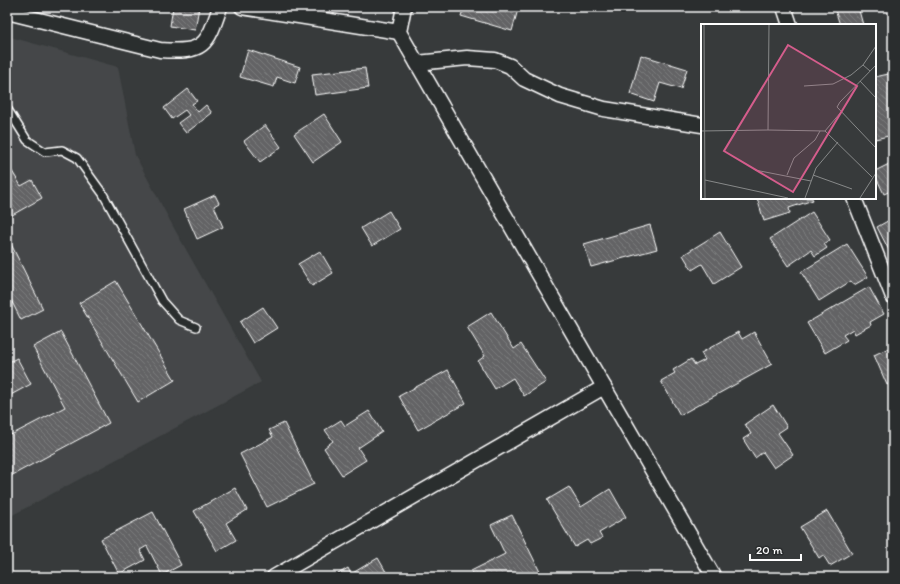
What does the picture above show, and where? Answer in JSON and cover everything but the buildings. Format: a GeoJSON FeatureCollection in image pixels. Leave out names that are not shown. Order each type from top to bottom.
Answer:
{"type":"FeatureCollection","features":[{"type":"Feature","properties":{"kind":"street"},"geometry":{"type":"LineString","coordinates":[[7,12],[160,50],[175,51],[186,50],[205,43],[211,34],[220,7]]}},
{"type":"Feature","properties":{"kind":"street"},"geometry":{"type":"LineString","coordinates":[[242,7],[399,32]]}},
{"type":"Feature","properties":{"kind":"street"},"geometry":{"type":"LineString","coordinates":[[404,7],[399,32],[714,577]]}},
{"type":"Feature","properties":{"kind":"street"},"geometry":{"type":"LineString","coordinates":[[784,7],[790,24]]}},
{"type":"Feature","properties":{"kind":"street"},"geometry":{"type":"LineString","coordinates":[[417,63],[467,58],[495,60],[510,66],[524,79],[568,98],[604,109],[701,125]]}},
{"type":"Feature","properties":{"kind":"street"},"geometry":{"type":"LineString","coordinates":[[854,199],[893,297]]}},
{"type":"Feature","properties":{"kind":"street"},"geometry":{"type":"LineString","coordinates":[[274,577],[604,387]]}},
{"type":"Feature","properties":{"kind":"lane"},"geometry":{"type":"LineString","coordinates":[[7,108],[27,140],[44,152],[62,150],[77,158],[103,194],[162,301],[179,320],[196,327]]}},
{"type":"Feature","properties":{"kind":"shaded area"},"geometry":{"type":"Polygon","coordinates":[[[7,36],[118,67],[135,155],[175,230],[261,382],[7,518],[7,36]]]}}]}
